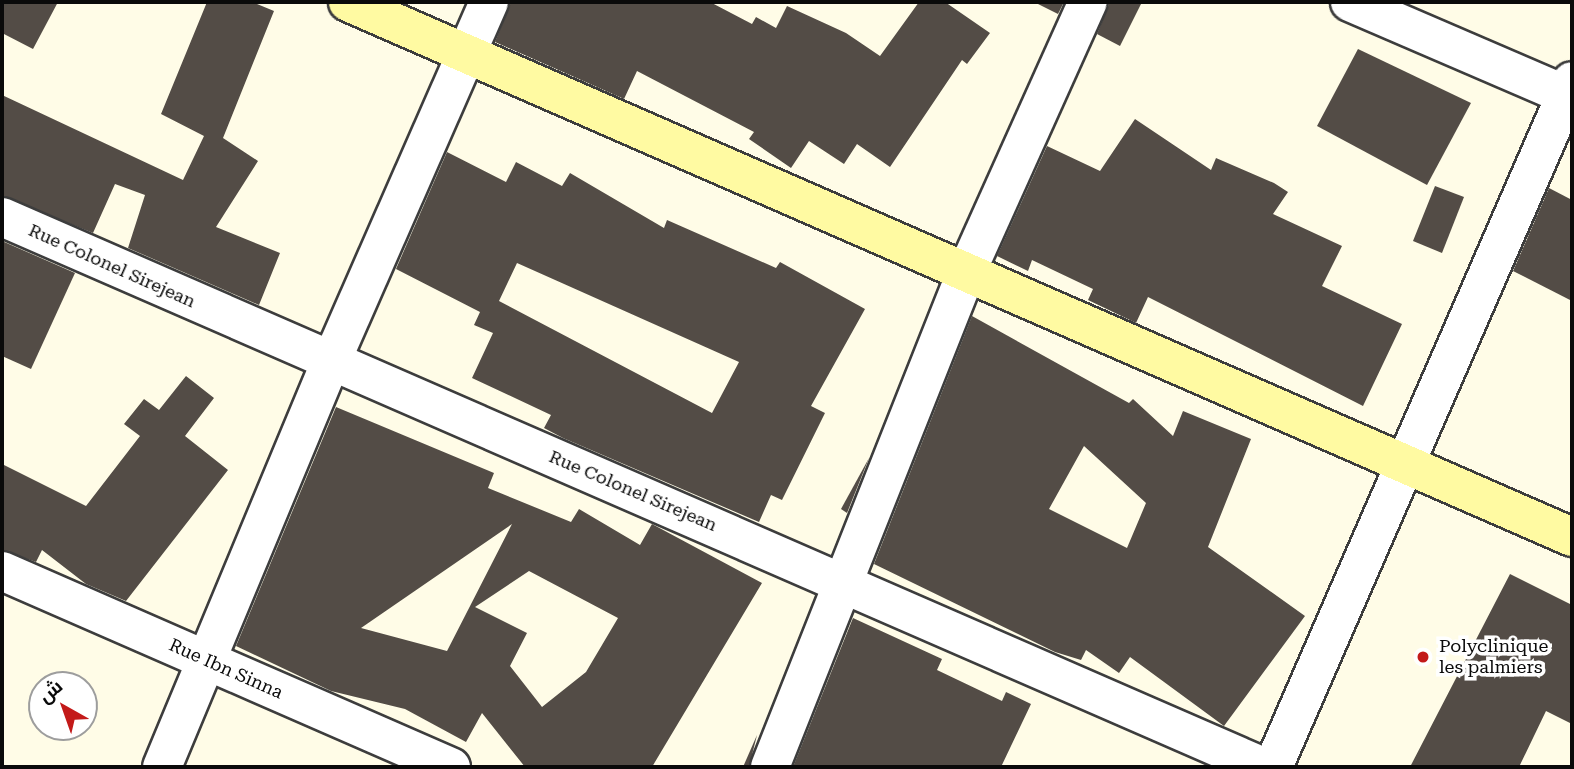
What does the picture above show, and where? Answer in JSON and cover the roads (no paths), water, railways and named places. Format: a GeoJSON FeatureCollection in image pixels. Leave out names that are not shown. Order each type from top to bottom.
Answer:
{"type":"FeatureCollection","features":[{"type":"Feature","properties":{"kind":"main road"},"geometry":{"type":"LineString","coordinates":[[348,2],[468,51],[967,273],[1572,537]]}},
{"type":"Feature","properties":{"kind":"street"},"geometry":{"type":"LineString","coordinates":[[162,767],[204,659],[489,2]]}},
{"type":"Feature","properties":{"kind":"street"},"geometry":{"type":"LineString","coordinates":[[770,767],[967,273],[1088,2]]}},
{"type":"Feature","properties":{"kind":"street"},"geometry":{"type":"LineString","coordinates":[[1273,767],[1569,88],[1350,2]]}},
{"type":"Feature","properties":{"kind":"street","name":"Rue Colonel Sirejean"},"geometry":{"type":"LineString","coordinates":[[2,217],[331,362],[846,582],[1263,767]]}},
{"type":"Feature","properties":{"kind":"street","name":"Rue Ibn Sinna"},"geometry":{"type":"LineString","coordinates":[[2,571],[451,767]]}},
{"type":"Feature","properties":{"kind":"place","name":"Polyclinique les palmiers"},"geometry":{"type":"Point","coordinates":[1423,657]}}]}
